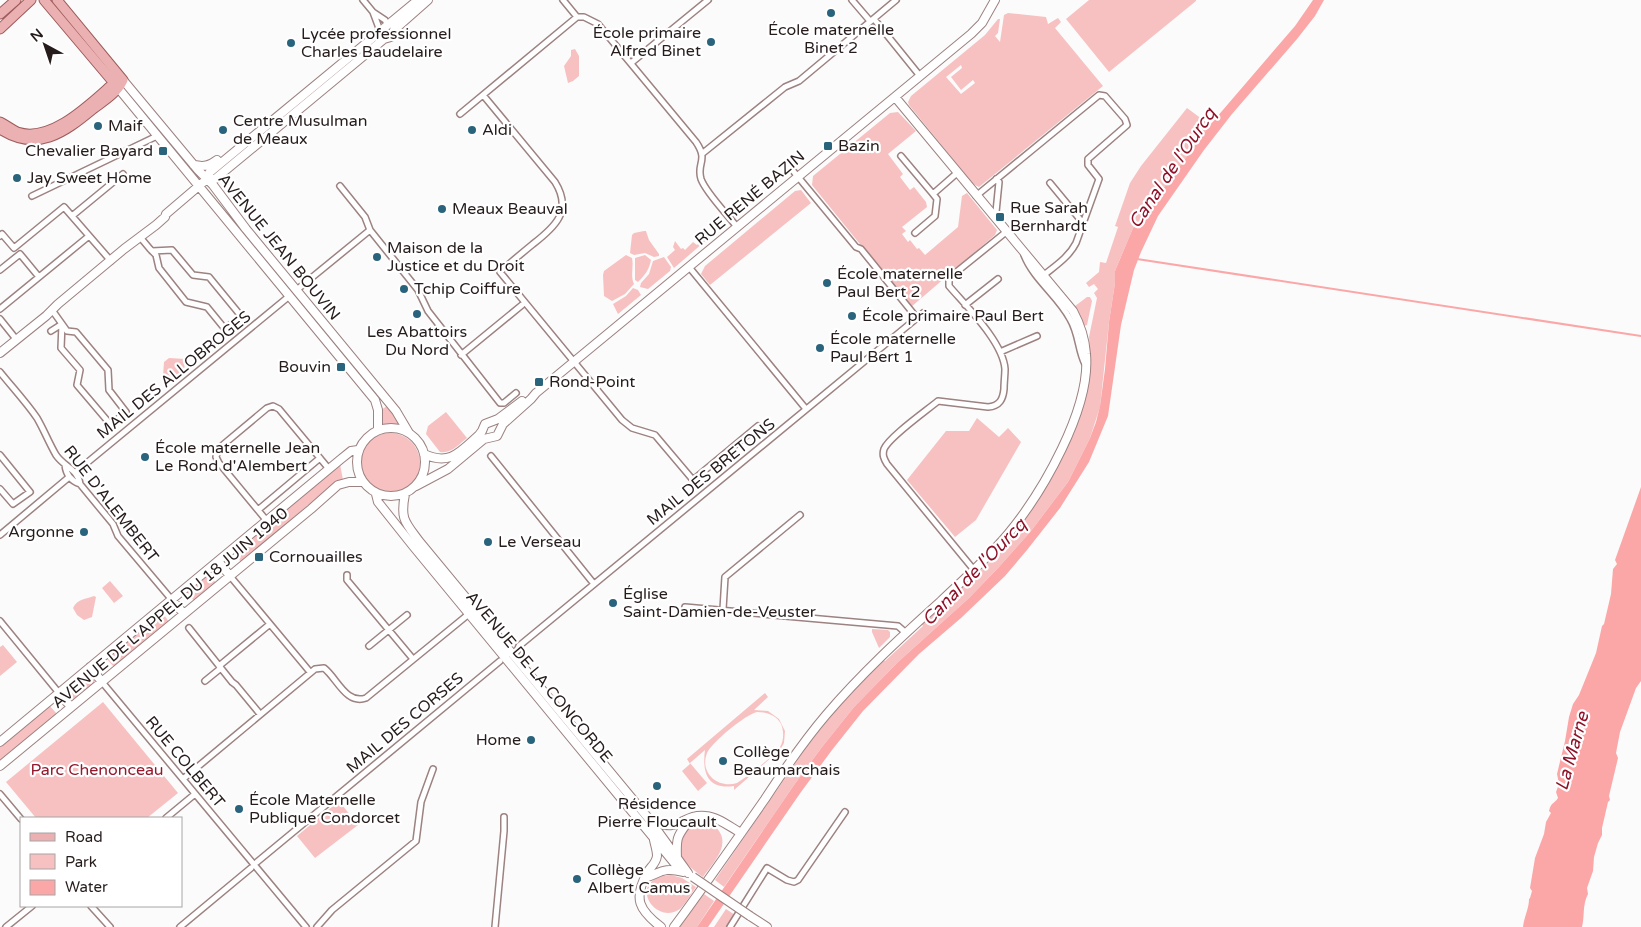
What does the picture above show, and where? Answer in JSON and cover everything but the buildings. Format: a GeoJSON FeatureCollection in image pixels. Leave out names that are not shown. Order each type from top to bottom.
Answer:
{"type":"FeatureCollection","features":[{"type":"Feature","properties":{"kind":"main road"},"geometry":{"type":"LineString","coordinates":[[0,14],[16,0]]}},
{"type":"Feature","properties":{"kind":"main road"},"geometry":{"type":"LineString","coordinates":[[0,122],[18,132],[32,134],[47,132],[61,125],[124,80],[57,0]]}},
{"type":"Feature","properties":{"kind":"main road"},"geometry":{"type":"LineString","coordinates":[[0,29],[29,2]]}},
{"type":"Feature","properties":{"kind":"main road"},"geometry":{"type":"LineString","coordinates":[[45,2],[116,86]]}},
{"type":"Feature","properties":{"kind":"main road"},"geometry":{"type":"LineString","coordinates":[[0,129],[11,136],[27,140],[55,136],[72,127],[116,86]]}},
{"type":"Feature","properties":{"kind":"street"},"geometry":{"type":"LineString","coordinates":[[363,0],[384,34]]}},
{"type":"Feature","properties":{"kind":"street"},"geometry":{"type":"LineString","coordinates":[[391,28],[418,0]]}},
{"type":"Feature","properties":{"kind":"street"},"geometry":{"type":"LineString","coordinates":[[391,28],[428,0]]}},
{"type":"Feature","properties":{"kind":"street"},"geometry":{"type":"LineString","coordinates":[[564,0],[577,16],[584,17],[598,24],[696,142],[703,153],[700,174],[704,185],[737,227]]}},
{"type":"Feature","properties":{"kind":"street"},"geometry":{"type":"LineString","coordinates":[[632,63],[708,0]]}},
{"type":"Feature","properties":{"kind":"street"},"geometry":{"type":"LineString","coordinates":[[852,0],[872,20],[920,76]]}},
{"type":"Feature","properties":{"kind":"street"},"geometry":{"type":"LineString","coordinates":[[703,153],[785,87],[799,81],[896,0]]}},
{"type":"Feature","properties":{"kind":"street","name":"RUE RENÉ BAZIN"},"geometry":{"type":"LineString","coordinates":[[497,425],[737,227],[796,174],[920,76],[982,23],[994,0]]}},
{"type":"Feature","properties":{"kind":"street"},"geometry":{"type":"LineString","coordinates":[[0,353],[156,225],[207,179],[209,173],[379,32],[393,36],[391,28],[385,20],[372,12]]}},
{"type":"Feature","properties":{"kind":"street"},"geometry":{"type":"LineString","coordinates":[[460,114],[577,16]]}},
{"type":"Feature","properties":{"kind":"street"},"geometry":{"type":"LineString","coordinates":[[207,179],[214,179],[384,34]]}},
{"type":"Feature","properties":{"kind":"street","name":"AVENUE JEAN BOUVIN"},"geometry":{"type":"LineString","coordinates":[[124,80],[396,411],[409,433]]}},
{"type":"Feature","properties":{"kind":"street","name":"AVENUE JEAN BOUVIN"},"geometry":{"type":"LineString","coordinates":[[116,86],[375,400],[378,410],[378,430]]}},
{"type":"Feature","properties":{"kind":"street"},"geometry":{"type":"LineString","coordinates":[[483,95],[555,182],[559,191],[562,210],[557,222],[500,272],[622,420],[632,428],[655,435],[693,480],[758,426]]}},
{"type":"Feature","properties":{"kind":"street"},"geometry":{"type":"LineString","coordinates":[[976,196],[1099,95],[1105,96],[1125,119],[1126,125],[1088,159],[1088,165],[1099,179],[1083,224],[1072,250],[1044,275]]}},
{"type":"Feature","properties":{"kind":"street"},"geometry":{"type":"LineString","coordinates":[[674,927],[814,729],[864,673],[974,570],[1018,521],[1053,464],[1075,416],[1082,394],[1086,367],[1085,343],[1077,318],[1070,306],[894,97]]}},
{"type":"Feature","properties":{"kind":"street"},"geometry":{"type":"LineString","coordinates":[[194,166],[203,167],[210,165],[251,132],[272,121]]}},
{"type":"Feature","properties":{"kind":"street"},"geometry":{"type":"LineString","coordinates":[[32,196],[157,136]]}},
{"type":"Feature","properties":{"kind":"street"},"geometry":{"type":"LineString","coordinates":[[901,156],[937,199],[935,216],[915,233]]}},
{"type":"Feature","properties":{"kind":"street"},"geometry":{"type":"LineString","coordinates":[[932,194],[957,173]]}},
{"type":"Feature","properties":{"kind":"street"},"geometry":{"type":"LineString","coordinates":[[72,216],[122,174]]}},
{"type":"Feature","properties":{"kind":"street"},"geometry":{"type":"LineString","coordinates":[[796,174],[918,318]]}},
{"type":"Feature","properties":{"kind":"street"},"geometry":{"type":"LineString","coordinates":[[992,215],[996,212],[999,182],[996,179]]}},
{"type":"Feature","properties":{"kind":"street"},"geometry":{"type":"LineString","coordinates":[[1050,184],[1083,224]]}},
{"type":"Feature","properties":{"kind":"street"},"geometry":{"type":"LineString","coordinates":[[340,186],[365,217],[370,230],[418,290],[428,311],[500,403],[504,403],[516,393]]}},
{"type":"Feature","properties":{"kind":"street"},"geometry":{"type":"LineString","coordinates":[[0,236],[2,234],[14,248],[64,207],[111,261]]}},
{"type":"Feature","properties":{"kind":"street"},"geometry":{"type":"LineString","coordinates":[[299,288],[370,230]]}},
{"type":"Feature","properties":{"kind":"street"},"geometry":{"type":"LineString","coordinates":[[974,570],[887,464],[883,455],[886,446],[890,442],[938,401],[988,407],[998,404],[1002,398],[1005,369],[1000,352],[993,338],[949,286],[949,278],[1006,232]]}},
{"type":"Feature","properties":{"kind":"street"},"geometry":{"type":"LineString","coordinates":[[0,308],[90,236]]}},
{"type":"Feature","properties":{"kind":"street"},"geometry":{"type":"LineString","coordinates":[[140,237],[152,251],[156,255],[158,268],[186,302],[207,307],[225,329],[242,316],[209,277],[193,275],[172,250],[152,251]]}},
{"type":"Feature","properties":{"kind":"street"},"geometry":{"type":"LineString","coordinates":[[1022,250],[1028,266],[1070,318],[1077,334],[1082,359],[1086,367]]}},
{"type":"Feature","properties":{"kind":"street"},"geometry":{"type":"LineString","coordinates":[[0,270],[20,254],[39,277]]}},
{"type":"Feature","properties":{"kind":"street"},"geometry":{"type":"LineString","coordinates":[[689,267],[806,409]]}},
{"type":"Feature","properties":{"kind":"street"},"geometry":{"type":"LineString","coordinates":[[965,305],[998,279]]}},
{"type":"Feature","properties":{"kind":"street","name":"MAIL DES ALLOBROGES"},"geometry":{"type":"LineString","coordinates":[[77,471],[287,298]]}},
{"type":"Feature","properties":{"kind":"street"},"geometry":{"type":"LineString","coordinates":[[461,355],[522,305]]}},
{"type":"Feature","properties":{"kind":"street"},"geometry":{"type":"LineString","coordinates":[[52,310],[62,324],[67,331],[76,332],[108,370],[109,390],[126,412],[111,425],[77,385],[80,370],[61,348],[62,324]]}},
{"type":"Feature","properties":{"kind":"street","name":"MAIL DES BRETONS"},"geometry":{"type":"LineString","coordinates":[[517,651],[519,646],[923,313]]}},
{"type":"Feature","properties":{"kind":"street"},"geometry":{"type":"LineString","coordinates":[[0,319],[16,339]]}},
{"type":"Feature","properties":{"kind":"street"},"geometry":{"type":"LineString","coordinates":[[51,331],[62,324]]}},
{"type":"Feature","properties":{"kind":"street"},"geometry":{"type":"LineString","coordinates":[[1000,352],[1037,336]]}},
{"type":"Feature","properties":{"kind":"street","name":"RUE D'ALEMBERT"},"geometry":{"type":"LineString","coordinates":[[0,372],[36,417],[57,456],[79,477],[80,484],[113,524],[124,542],[172,600]]}},
{"type":"Feature","properties":{"kind":"street"},"geometry":{"type":"LineString","coordinates":[[267,521],[218,463],[216,457],[218,448],[267,408],[273,406],[279,409],[329,469]]}},
{"type":"Feature","properties":{"kind":"street"},"geometry":{"type":"LineString","coordinates":[[416,486],[424,472],[424,454],[416,440],[409,433],[399,429],[388,428],[378,430],[363,442],[358,450],[356,461],[357,471],[362,482],[376,494],[390,497],[405,494],[448,469],[484,439],[497,436],[497,425],[489,421],[484,424],[482,431],[472,442],[451,457],[440,459],[424,454]]}},
{"type":"Feature","properties":{"kind":"street"},"geometry":{"type":"LineString","coordinates":[[482,431],[484,436],[489,438]]}},
{"type":"Feature","properties":{"kind":"street","name":"AVENUE DE L'APPEL DU 18 JUIN 1940"},"geometry":{"type":"LineString","coordinates":[[0,742],[351,451],[358,450]]}},
{"type":"Feature","properties":{"kind":"street"},"geometry":{"type":"LineString","coordinates":[[0,455],[30,492],[14,504],[0,489]]}},
{"type":"Feature","properties":{"kind":"street"},"geometry":{"type":"LineString","coordinates":[[491,456],[594,584]]}},
{"type":"Feature","properties":{"kind":"street"},"geometry":{"type":"LineString","coordinates":[[258,510],[320,458]]}},
{"type":"Feature","properties":{"kind":"street"},"geometry":{"type":"LineString","coordinates":[[0,534],[68,478]]}},
{"type":"Feature","properties":{"kind":"street","name":"AVENUE DE L'APPEL DU 18 JUIN 1940"},"geometry":{"type":"LineString","coordinates":[[0,766],[338,485],[348,482],[362,482]]}},
{"type":"Feature","properties":{"kind":"street","name":"AVENUE DE LA CONCORDE"},"geometry":{"type":"LineString","coordinates":[[376,494],[378,502],[649,819],[687,873]]}},
{"type":"Feature","properties":{"kind":"street","name":"AVENUE DE LA CONCORDE"},"geometry":{"type":"LineString","coordinates":[[405,494],[402,509],[407,525],[472,611],[653,838],[687,873]]}},
{"type":"Feature","properties":{"kind":"street"},"geometry":{"type":"LineString","coordinates":[[723,610],[725,577],[800,515]]}},
{"type":"Feature","properties":{"kind":"street"},"geometry":{"type":"LineString","coordinates":[[218,561],[310,672]]}},
{"type":"Feature","properties":{"kind":"street"},"geometry":{"type":"LineString","coordinates":[[347,575],[347,580],[413,659]]}},
{"type":"Feature","properties":{"kind":"street"},"geometry":{"type":"LineString","coordinates":[[172,600],[184,614]]}},
{"type":"Feature","properties":{"kind":"street"},"geometry":{"type":"LineString","coordinates":[[685,607],[898,626],[906,633]]}},
{"type":"Feature","properties":{"kind":"street"},"geometry":{"type":"LineString","coordinates":[[183,779],[315,669],[324,668],[348,695],[356,700],[361,700],[366,698],[472,611]]}},
{"type":"Feature","properties":{"kind":"street"},"geometry":{"type":"LineString","coordinates":[[369,646],[407,615]]}},
{"type":"Feature","properties":{"kind":"street"},"geometry":{"type":"LineString","coordinates":[[0,622],[71,707]]}},
{"type":"Feature","properties":{"kind":"street"},"geometry":{"type":"LineString","coordinates":[[205,681],[270,624]]}},
{"type":"Feature","properties":{"kind":"street"},"geometry":{"type":"LineString","coordinates":[[189,628],[260,714]]}},
{"type":"Feature","properties":{"kind":"street","name":"MAIL DES CORSES"},"geometry":{"type":"LineString","coordinates":[[258,862],[500,661]]}},
{"type":"Feature","properties":{"kind":"street"},"geometry":{"type":"LineString","coordinates":[[90,667],[102,682]]}},
{"type":"Feature","properties":{"kind":"street","name":"RUE COLBERT"},"geometry":{"type":"LineString","coordinates":[[102,682],[306,927]]}},
{"type":"Feature","properties":{"kind":"street"},"geometry":{"type":"LineString","coordinates":[[317,927],[332,910],[416,841],[421,802],[433,769]]}},
{"type":"Feature","properties":{"kind":"street"},"geometry":{"type":"LineString","coordinates":[[0,794],[20,819]]}},
{"type":"Feature","properties":{"kind":"street"},"geometry":{"type":"LineString","coordinates":[[167,817],[196,794]]}},
{"type":"Feature","properties":{"kind":"street"},"geometry":{"type":"LineString","coordinates":[[730,927],[767,868],[787,880],[794,882],[798,880],[845,812]]}},
{"type":"Feature","properties":{"kind":"street"},"geometry":{"type":"LineString","coordinates":[[649,819],[668,826],[676,825],[691,818],[708,816],[740,833]]}},
{"type":"Feature","properties":{"kind":"street"},"geometry":{"type":"LineString","coordinates":[[495,927],[504,817]]}},
{"type":"Feature","properties":{"kind":"street"},"geometry":{"type":"LineString","coordinates":[[676,858],[678,836],[691,818]]}},
{"type":"Feature","properties":{"kind":"street"},"geometry":{"type":"LineString","coordinates":[[653,838],[656,857],[639,890],[640,904],[646,914],[661,927]]}},
{"type":"Feature","properties":{"kind":"street"},"geometry":{"type":"LineString","coordinates":[[180,927],[251,868]]}},
{"type":"Feature","properties":{"kind":"street"},"geometry":{"type":"LineString","coordinates":[[645,878],[659,871],[667,870],[687,873],[767,927]]}},
{"type":"Feature","properties":{"kind":"street"},"geometry":{"type":"LineString","coordinates":[[6,927],[31,907]]}},
{"type":"Feature","properties":{"kind":"street"},"geometry":{"type":"LineString","coordinates":[[92,907],[110,927]]}},
{"type":"Feature","properties":{"kind":"green space"},"geometry":{"type":"Polygon","coordinates":[[[1089,0],[1196,1],[1109,72],[1066,19],[1089,0]]]}},
{"type":"Feature","properties":{"kind":"green space"},"geometry":{"type":"Polygon","coordinates":[[[1008,13],[1046,17],[1048,24],[1058,18],[1061,22],[1055,28],[1103,86],[979,187],[973,184],[908,102],[911,96],[985,35],[998,19],[1000,19],[998,33],[995,36],[1000,42],[1004,15],[1008,13]],[[961,65],[946,77],[961,94],[975,83],[973,80],[961,90],[951,77],[962,68],[961,65]]]}},
{"type":"Feature","properties":{"kind":"green space"},"geometry":{"type":"Polygon","coordinates":[[[575,49],[579,56],[579,76],[568,83],[564,66],[571,56],[571,50],[575,49]]]}},
{"type":"Feature","properties":{"kind":"green space"},"geometry":{"type":"Polygon","coordinates":[[[1187,108],[1210,125],[1133,228],[1115,271],[1100,407],[1090,438],[1068,482],[1031,531],[998,568],[969,598],[898,662],[854,707],[794,785],[724,887],[715,880],[808,745],[847,696],[883,660],[885,661],[923,626],[921,623],[963,585],[965,586],[997,555],[1077,423],[1089,382],[1091,366],[1089,337],[1097,298],[1094,293],[1098,289],[1094,284],[1089,287],[1086,283],[1099,272],[1100,262],[1106,263],[1118,227],[1115,226],[1130,183],[1141,166],[1187,108]]]}},
{"type":"Feature","properties":{"kind":"green space"},"geometry":{"type":"Polygon","coordinates":[[[898,112],[916,131],[888,154],[903,174],[900,177],[910,190],[914,187],[926,202],[927,207],[902,227],[906,231],[902,234],[908,242],[910,240],[925,255],[958,227],[962,196],[967,193],[997,230],[995,235],[911,307],[812,185],[813,176],[890,113],[898,112]]]}},
{"type":"Feature","properties":{"kind":"green space"},"geometry":{"type":"Polygon","coordinates":[[[801,190],[811,203],[710,285],[701,274],[705,266],[795,191],[801,190]]]}},
{"type":"Feature","properties":{"kind":"green space"},"geometry":{"type":"Polygon","coordinates":[[[646,231],[659,256],[654,257],[645,253],[634,255],[630,253],[632,235],[646,231]]]}},
{"type":"Feature","properties":{"kind":"green space"},"geometry":{"type":"Polygon","coordinates":[[[708,235],[710,237],[674,268],[667,257],[675,250],[673,247],[675,241],[681,249],[685,250],[693,242],[697,245],[708,235]]]}},
{"type":"Feature","properties":{"kind":"green space"},"geometry":{"type":"Polygon","coordinates":[[[626,255],[632,258],[632,278],[634,284],[625,294],[612,301],[604,296],[604,271],[626,255]]]}},
{"type":"Feature","properties":{"kind":"green space"},"geometry":{"type":"Polygon","coordinates":[[[645,255],[651,260],[650,264],[638,282],[635,280],[635,258],[645,255]]]}},
{"type":"Feature","properties":{"kind":"green space"},"geometry":{"type":"Polygon","coordinates":[[[664,257],[671,267],[670,271],[648,289],[640,287],[649,274],[653,261],[664,257]]]}},
{"type":"Feature","properties":{"kind":"green space"},"geometry":{"type":"Polygon","coordinates":[[[633,288],[638,290],[641,295],[618,314],[613,304],[626,296],[633,288]]]}},
{"type":"Feature","properties":{"kind":"green space"},"geometry":{"type":"Polygon","coordinates":[[[1087,297],[1090,297],[1092,301],[1087,325],[1084,326],[1075,306],[1087,297]]]}},
{"type":"Feature","properties":{"kind":"green space"},"geometry":{"type":"Polygon","coordinates":[[[169,358],[185,359],[184,374],[178,379],[163,376],[164,362],[169,358]]]}},
{"type":"Feature","properties":{"kind":"green space"},"geometry":{"type":"Polygon","coordinates":[[[387,406],[399,421],[399,425],[381,424],[381,410],[387,406]]]}},
{"type":"Feature","properties":{"kind":"green space"},"geometry":{"type":"Polygon","coordinates":[[[446,412],[467,438],[448,452],[440,452],[426,434],[428,426],[446,412]]]}},
{"type":"Feature","properties":{"kind":"green space"},"geometry":{"type":"Polygon","coordinates":[[[977,418],[999,437],[1008,428],[1021,442],[976,520],[955,537],[907,480],[946,431],[969,431],[977,418]]]}},
{"type":"Feature","properties":{"kind":"green space"},"geometry":{"type":"Polygon","coordinates":[[[390,433],[407,438],[415,446],[420,463],[415,480],[407,488],[390,493],[373,488],[365,480],[360,463],[365,446],[373,438],[390,433]]]}},
{"type":"Feature","properties":{"kind":"green space"},"geometry":{"type":"Polygon","coordinates":[[[340,464],[343,480],[332,485],[241,562],[234,553],[340,464]]]}},
{"type":"Feature","properties":{"kind":"green space"},"geometry":{"type":"Polygon","coordinates":[[[209,574],[216,583],[194,601],[187,592],[209,574]]]}},
{"type":"Feature","properties":{"kind":"green space"},"geometry":{"type":"Polygon","coordinates":[[[110,581],[123,596],[114,603],[102,588],[110,581]]]}},
{"type":"Feature","properties":{"kind":"green space"},"geometry":{"type":"Polygon","coordinates":[[[96,597],[92,617],[84,620],[77,615],[73,608],[79,601],[96,597]]]}},
{"type":"Feature","properties":{"kind":"green space"},"geometry":{"type":"Polygon","coordinates":[[[162,612],[169,622],[114,667],[106,658],[162,612]]]}},
{"type":"Feature","properties":{"kind":"green space"},"geometry":{"type":"Polygon","coordinates":[[[872,629],[888,630],[890,632],[890,637],[879,648],[872,632],[872,629]]]}},
{"type":"Feature","properties":{"kind":"green space"},"geometry":{"type":"Polygon","coordinates":[[[3,645],[17,662],[0,676],[0,647],[3,645]]]}},
{"type":"Feature","properties":{"kind":"green space"},"geometry":{"type":"Polygon","coordinates":[[[87,673],[92,674],[96,679],[95,683],[74,701],[70,701],[65,695],[66,692],[87,673]]]}},
{"type":"Feature","properties":{"kind":"green space"},"geometry":{"type":"Polygon","coordinates":[[[765,693],[768,697],[754,710],[768,711],[779,719],[785,731],[784,743],[780,750],[734,790],[734,786],[725,787],[718,785],[708,778],[704,765],[705,750],[690,763],[707,783],[698,791],[682,771],[690,764],[687,759],[765,693]],[[757,712],[737,723],[707,753],[705,761],[708,773],[717,782],[724,784],[737,783],[760,766],[780,747],[783,736],[781,724],[774,716],[768,713],[757,712]]]}},
{"type":"Feature","properties":{"kind":"green space","name":"Parc Chenonceau"},"geometry":{"type":"Polygon","coordinates":[[[103,702],[178,793],[148,817],[35,817],[6,782],[103,702]]]}},
{"type":"Feature","properties":{"kind":"green space"},"geometry":{"type":"Polygon","coordinates":[[[49,705],[57,714],[0,761],[0,745],[49,705]]]}},
{"type":"Feature","properties":{"kind":"green space"},"geometry":{"type":"Polygon","coordinates":[[[339,801],[358,825],[315,858],[297,836],[339,801]]]}},
{"type":"Feature","properties":{"kind":"green space"},"geometry":{"type":"Polygon","coordinates":[[[706,822],[718,829],[722,837],[722,843],[715,861],[703,877],[685,862],[681,856],[678,843],[689,828],[698,823],[706,822]]]}},
{"type":"Feature","properties":{"kind":"green space"},"geometry":{"type":"Polygon","coordinates":[[[671,875],[682,878],[696,887],[680,909],[670,913],[661,912],[649,900],[647,892],[649,884],[657,878],[671,875]]]}},
{"type":"Feature","properties":{"kind":"green space"},"geometry":{"type":"Polygon","coordinates":[[[704,894],[714,901],[697,927],[679,927],[704,894]]]}},
{"type":"Feature","properties":{"kind":"green space"},"geometry":{"type":"Polygon","coordinates":[[[726,909],[735,915],[728,927],[714,927],[726,909]]]}},
{"type":"Feature","properties":{"kind":"water"},"geometry":{"type":"Polygon","coordinates":[[[1313,0],[1324,0],[1315,16],[1297,39],[1232,114],[1204,150],[1158,216],[1134,270],[1121,325],[1108,416],[1089,462],[1060,508],[1005,576],[961,618],[919,654],[863,711],[801,792],[708,927],[697,927],[794,785],[854,707],[898,662],[969,598],[998,568],[1031,531],[1068,482],[1096,422],[1105,369],[1115,271],[1133,228],[1210,125],[1295,26],[1313,0]]]}},
{"type":"Feature","properties":{"kind":"water","name":"La Marne"},"geometry":{"type":"Polygon","coordinates":[[[1641,487],[1641,681],[1636,688],[1620,732],[1616,753],[1618,758],[1609,796],[1610,800],[1602,828],[1602,835],[1594,857],[1593,871],[1587,888],[1588,894],[1582,927],[1523,927],[1532,891],[1530,888],[1535,858],[1544,834],[1546,822],[1551,813],[1549,811],[1550,808],[1558,798],[1556,792],[1559,784],[1557,774],[1569,717],[1596,653],[1611,594],[1613,569],[1617,564],[1615,560],[1641,487]]]}},
{"type":"Feature","properties":{"kind":"waterway"},"geometry":{"type":"LineString","coordinates":[[1137,259],[1641,336]]}},
{"type":"Feature","properties":{"kind":"place","name":"École maternelle Binet 2"},"geometry":{"type":"Point","coordinates":[831,13]}},
{"type":"Feature","properties":{"kind":"place","name":"École primaire Alfred Binet"},"geometry":{"type":"Point","coordinates":[711,42]}},
{"type":"Feature","properties":{"kind":"place","name":"Lycée professionnel Charles Baudelaire"},"geometry":{"type":"Point","coordinates":[291,43]}},
{"type":"Feature","properties":{"kind":"place","name":"Maif"},"geometry":{"type":"Point","coordinates":[98,126]}},
{"type":"Feature","properties":{"kind":"place","name":"Centre Musulman de Meaux"},"geometry":{"type":"Point","coordinates":[223,130]}},
{"type":"Feature","properties":{"kind":"place","name":"Aldi"},"geometry":{"type":"Point","coordinates":[472,130]}},
{"type":"Feature","properties":{"kind":"place","name":"Bazin"},"geometry":{"type":"Point","coordinates":[828,146]}},
{"type":"Feature","properties":{"kind":"place","name":"Chevalier Bayard"},"geometry":{"type":"Point","coordinates":[163,151]}},
{"type":"Feature","properties":{"kind":"place","name":"Jay Sweet Home"},"geometry":{"type":"Point","coordinates":[17,178]}},
{"type":"Feature","properties":{"kind":"place","name":"Meaux Beauval"},"geometry":{"type":"Point","coordinates":[442,209]}},
{"type":"Feature","properties":{"kind":"place","name":"Rue Sarah Bernhardt"},"geometry":{"type":"Point","coordinates":[1000,217]}},
{"type":"Feature","properties":{"kind":"place","name":"Maison de la Justice et du Droit"},"geometry":{"type":"Point","coordinates":[377,257]}},
{"type":"Feature","properties":{"kind":"place","name":"École maternelle Paul Bert 2"},"geometry":{"type":"Point","coordinates":[827,283]}},
{"type":"Feature","properties":{"kind":"place","name":"Tchip Coiffure"},"geometry":{"type":"Point","coordinates":[404,289]}},
{"type":"Feature","properties":{"kind":"place","name":"Les Abattoirs Du Nord"},"geometry":{"type":"Point","coordinates":[417,314]}},
{"type":"Feature","properties":{"kind":"place","name":"École primaire Paul Bert"},"geometry":{"type":"Point","coordinates":[852,316]}},
{"type":"Feature","properties":{"kind":"place","name":"École maternelle Paul Bert 1"},"geometry":{"type":"Point","coordinates":[820,348]}},
{"type":"Feature","properties":{"kind":"place","name":"Bouvin"},"geometry":{"type":"Point","coordinates":[341,367]}},
{"type":"Feature","properties":{"kind":"place","name":"Rond-Point"},"geometry":{"type":"Point","coordinates":[539,382]}},
{"type":"Feature","properties":{"kind":"place","name":"École maternelle Jean Le Rond d'Alembert"},"geometry":{"type":"Point","coordinates":[145,457]}},
{"type":"Feature","properties":{"kind":"place","name":"Argonne"},"geometry":{"type":"Point","coordinates":[84,532]}},
{"type":"Feature","properties":{"kind":"place","name":"Le Verseau"},"geometry":{"type":"Point","coordinates":[488,542]}},
{"type":"Feature","properties":{"kind":"place","name":"Cornouailles"},"geometry":{"type":"Point","coordinates":[259,557]}},
{"type":"Feature","properties":{"kind":"place","name":"Église Saint-Damien-de-Veuster"},"geometry":{"type":"Point","coordinates":[613,603]}},
{"type":"Feature","properties":{"kind":"place","name":"Home"},"geometry":{"type":"Point","coordinates":[531,740]}},
{"type":"Feature","properties":{"kind":"place","name":"Collège Beaumarchais"},"geometry":{"type":"Point","coordinates":[723,761]}},
{"type":"Feature","properties":{"kind":"place","name":"Résidence Pierre Floucault"},"geometry":{"type":"Point","coordinates":[657,786]}},
{"type":"Feature","properties":{"kind":"place","name":"École Maternelle Publique Condorcet"},"geometry":{"type":"Point","coordinates":[239,809]}},
{"type":"Feature","properties":{"kind":"place","name":"Collège Albert Camus"},"geometry":{"type":"Point","coordinates":[577,879]}},
{"type":"Feature","properties":{"kind":"water label","name":"Canal de l'Ourcq"},"geometry":{"type":"Point","coordinates":[1172,168]}},
{"type":"Feature","properties":{"kind":"water label","name":"Canal de l'Ourcq"},"geometry":{"type":"Point","coordinates":[974,572]}}]}
